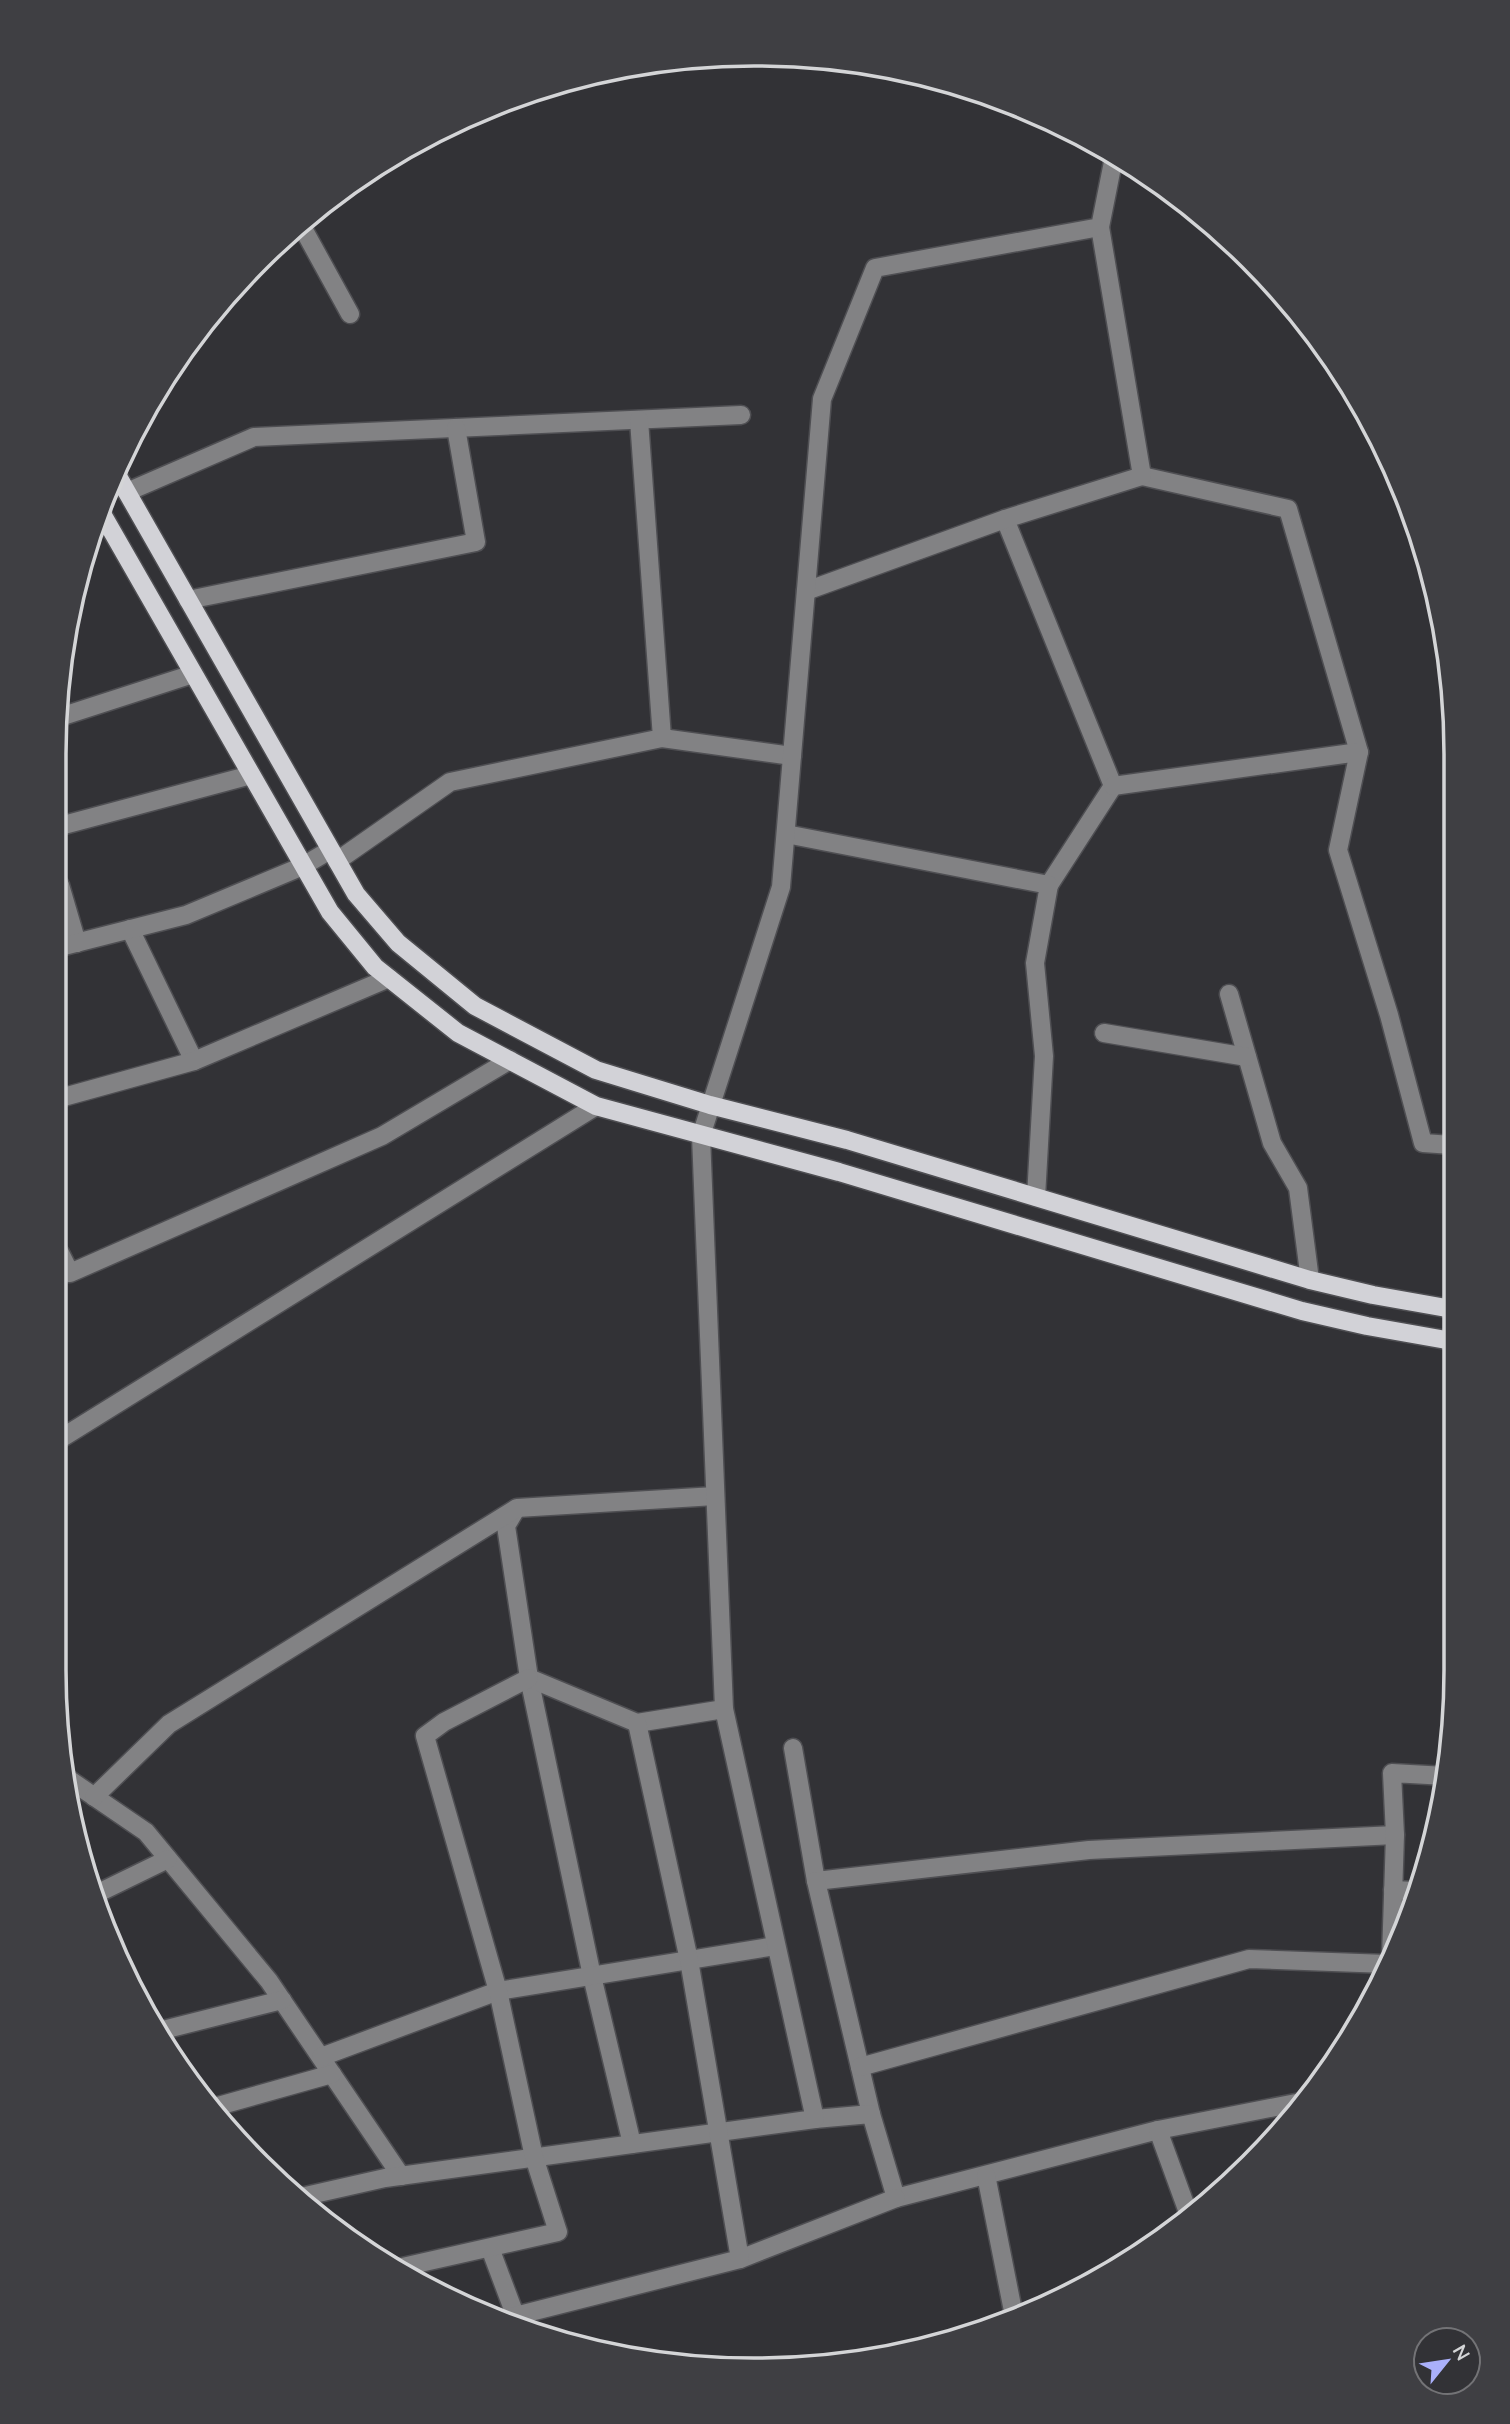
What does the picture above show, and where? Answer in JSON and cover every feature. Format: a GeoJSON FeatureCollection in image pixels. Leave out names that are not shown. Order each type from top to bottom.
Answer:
{"type":"FeatureCollection","features":[{"type":"Feature","properties":{"kind":"main road"},"geometry":{"type":"LineString","coordinates":[[123,484],[356,894],[398,943],[475,1006],[596,1070],[710,1105],[847,1140],[1310,1280],[1444,1308]]}},
{"type":"Feature","properties":{"kind":"main road"},"geometry":{"type":"LineString","coordinates":[[107,523],[330,912],[375,967],[458,1033],[596,1106],[839,1171],[1302,1311],[1444,1340]]}},
{"type":"Feature","properties":{"kind":"main road"},"geometry":{"type":"LineString","coordinates":[[839,1171],[847,1140]]}},
{"type":"Feature","properties":{"kind":"street"},"geometry":{"type":"LineString","coordinates":[[1112,167],[1100,227],[1142,476]]}},
{"type":"Feature","properties":{"kind":"street"},"geometry":{"type":"LineString","coordinates":[[815,2119],[724,1709],[701,1136],[781,887],[822,399],[875,268],[1100,227]]}},
{"type":"Feature","properties":{"kind":"street"},"geometry":{"type":"LineString","coordinates":[[306,233],[350,314]]}},
{"type":"Feature","properties":{"kind":"street"},"geometry":{"type":"LineString","coordinates":[[127,492],[254,437],[741,415]]}},
{"type":"Feature","properties":{"kind":"street"},"geometry":{"type":"LineString","coordinates":[[639,420],[662,738]]}},
{"type":"Feature","properties":{"kind":"street"},"geometry":{"type":"LineString","coordinates":[[188,600],[475,542],[456,428]]}},
{"type":"Feature","properties":{"kind":"street"},"geometry":{"type":"LineString","coordinates":[[806,591],[1005,519],[1142,476],[1288,509],[1359,752],[1338,850],[1390,1015],[1423,1143],[1444,1144]]}},
{"type":"Feature","properties":{"kind":"street"},"geometry":{"type":"LineString","coordinates":[[1005,519],[1113,786]]}},
{"type":"Feature","properties":{"kind":"street"},"geometry":{"type":"LineString","coordinates":[[68,714],[193,674]]}},
{"type":"Feature","properties":{"kind":"street"},"geometry":{"type":"LineString","coordinates":[[66,925],[69,945],[186,915],[334,855],[450,782],[662,738],[792,756]]}},
{"type":"Feature","properties":{"kind":"street"},"geometry":{"type":"LineString","coordinates":[[1036,1197],[1044,1056],[1035,963],[1049,885],[1113,786],[1359,752]]}},
{"type":"Feature","properties":{"kind":"street"},"geometry":{"type":"LineString","coordinates":[[66,824],[251,775]]}},
{"type":"Feature","properties":{"kind":"street"},"geometry":{"type":"LineString","coordinates":[[786,834],[1049,885]]}},
{"type":"Feature","properties":{"kind":"street"},"geometry":{"type":"LineString","coordinates":[[130,929],[194,1061]]}},
{"type":"Feature","properties":{"kind":"street"},"geometry":{"type":"LineString","coordinates":[[66,1096],[194,1061],[389,978]]}},
{"type":"Feature","properties":{"kind":"street"},"geometry":{"type":"LineString","coordinates":[[1229,994],[1272,1143],[1298,1188],[1310,1280]]}},
{"type":"Feature","properties":{"kind":"street"},"geometry":{"type":"LineString","coordinates":[[1104,1033],[1247,1056]]}},
{"type":"Feature","properties":{"kind":"street"},"geometry":{"type":"LineString","coordinates":[[66,1274],[382,1136],[510,1060]]}},
{"type":"Feature","properties":{"kind":"street"},"geometry":{"type":"LineString","coordinates":[[66,1435],[596,1106]]}},
{"type":"Feature","properties":{"kind":"street"},"geometry":{"type":"LineString","coordinates":[[94,1797],[169,1724],[517,1508],[715,1496]]}},
{"type":"Feature","properties":{"kind":"street"},"geometry":{"type":"LineString","coordinates":[[517,1508],[506,1526],[529,1678],[592,1976],[632,2144]]}},
{"type":"Feature","properties":{"kind":"street"},"geometry":{"type":"LineString","coordinates":[[412,2266],[558,2232],[534,2157],[498,1991],[425,1736],[444,1722],[529,1678],[637,1723],[724,1709]]}},
{"type":"Feature","properties":{"kind":"street"},"geometry":{"type":"LineString","coordinates":[[637,1723],[689,1960],[740,2259]]}},
{"type":"Feature","properties":{"kind":"street"},"geometry":{"type":"LineString","coordinates":[[793,1748],[816,1881],[871,2114],[896,2198]]}},
{"type":"Feature","properties":{"kind":"street"},"geometry":{"type":"LineString","coordinates":[[1392,1930],[1395,1835],[1392,1773],[1435,1775]]}},
{"type":"Feature","properties":{"kind":"street"},"geometry":{"type":"LineString","coordinates":[[77,1785],[146,1832],[269,1982],[401,2176]]}},
{"type":"Feature","properties":{"kind":"street"},"geometry":{"type":"LineString","coordinates":[[816,1881],[1089,1850],[1395,1835]]}},
{"type":"Feature","properties":{"kind":"street"},"geometry":{"type":"LineString","coordinates":[[103,1891],[168,1860]]}},
{"type":"Feature","properties":{"kind":"street"},"geometry":{"type":"LineString","coordinates":[[1393,1891],[1407,1891]]}},
{"type":"Feature","properties":{"kind":"street"},"geometry":{"type":"LineString","coordinates":[[321,2057],[498,1991],[775,1946]]}},
{"type":"Feature","properties":{"kind":"street"},"geometry":{"type":"LineString","coordinates":[[860,2067],[1249,1959],[1377,1964]]}},
{"type":"Feature","properties":{"kind":"street"},"geometry":{"type":"LineString","coordinates":[[169,2029],[282,2000]]}},
{"type":"Feature","properties":{"kind":"street"},"geometry":{"type":"LineString","coordinates":[[222,2105],[332,2074]]}},
{"type":"Feature","properties":{"kind":"street"},"geometry":{"type":"LineString","coordinates":[[524,2317],[740,2259],[896,2198],[1158,2130],[1288,2105]]}},
{"type":"Feature","properties":{"kind":"street"},"geometry":{"type":"LineString","coordinates":[[311,2195],[401,2176],[815,2119],[871,2114]]}},
{"type":"Feature","properties":{"kind":"street"},"geometry":{"type":"LineString","coordinates":[[1158,2130],[1186,2206]]}},
{"type":"Feature","properties":{"kind":"street"},"geometry":{"type":"LineString","coordinates":[[986,2175],[1012,2307]]}},
{"type":"Feature","properties":{"kind":"street"},"geometry":{"type":"LineString","coordinates":[[490,2248],[508,2311]]}}]}
